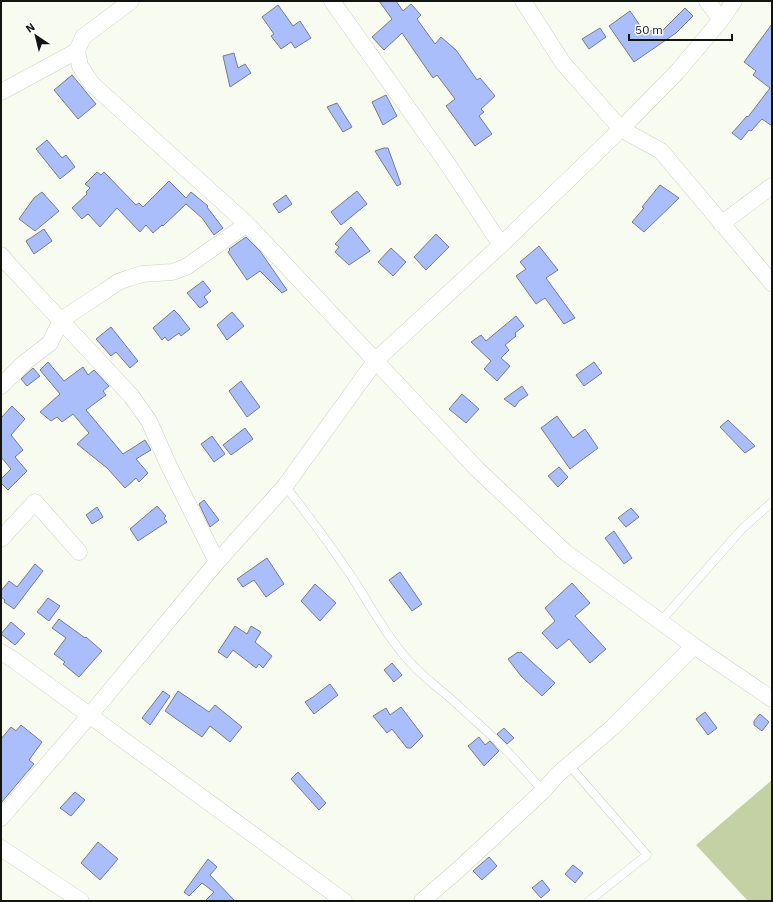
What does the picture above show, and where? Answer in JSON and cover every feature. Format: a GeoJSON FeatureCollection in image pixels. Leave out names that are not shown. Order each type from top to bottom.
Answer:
{"type":"FeatureCollection","features":[{"type":"Feature","properties":{"kind":"street"},"geometry":{"type":"LineString","coordinates":[[131,1],[83,36],[77,51],[80,66],[92,84],[247,224],[477,469],[565,552],[694,646],[771,696]]}},
{"type":"Feature","properties":{"kind":"street"},"geometry":{"type":"LineString","coordinates":[[332,1],[449,166],[500,245]]}},
{"type":"Feature","properties":{"kind":"street"},"geometry":{"type":"LineString","coordinates":[[523,1],[564,63],[621,129],[661,151],[772,283]]}},
{"type":"Feature","properties":{"kind":"street"},"geometry":{"type":"LineString","coordinates":[[707,1],[721,20]]}},
{"type":"Feature","properties":{"kind":"street"},"geometry":{"type":"LineString","coordinates":[[1,818],[90,715],[217,562],[285,486],[376,360],[500,245],[621,129],[677,72],[721,20],[734,1]]}},
{"type":"Feature","properties":{"kind":"street"},"geometry":{"type":"LineString","coordinates":[[1,92],[77,51]]}},
{"type":"Feature","properties":{"kind":"street"},"geometry":{"type":"LineString","coordinates":[[721,224],[772,186]]}},
{"type":"Feature","properties":{"kind":"street"},"geometry":{"type":"LineString","coordinates":[[1,386],[24,363],[50,343],[61,320],[118,282],[142,274],[172,272],[186,268],[247,224]]}},
{"type":"Feature","properties":{"kind":"street"},"geometry":{"type":"LineString","coordinates":[[4,265],[61,320],[132,397],[149,421],[168,464],[217,562]]}},
{"type":"Feature","properties":{"kind":"street"},"geometry":{"type":"LineString","coordinates":[[1,539],[35,502],[79,552]]}},
{"type":"Feature","properties":{"kind":"street"},"geometry":{"type":"LineString","coordinates":[[422,901],[458,870],[543,791],[557,775],[614,727],[694,646]]}},
{"type":"Feature","properties":{"kind":"street"},"geometry":{"type":"LineString","coordinates":[[1,652],[90,715],[344,901]]}},
{"type":"Feature","properties":{"kind":"street"},"geometry":{"type":"LineString","coordinates":[[1,848],[81,901]]}},
{"type":"Feature","properties":{"kind":"lane"},"geometry":{"type":"LineString","coordinates":[[285,486],[330,545],[387,634],[408,661],[428,681],[480,724],[517,761],[543,791]]}},
{"type":"Feature","properties":{"kind":"lane"},"geometry":{"type":"LineString","coordinates":[[661,621],[741,530],[772,502]]}},
{"type":"Feature","properties":{"kind":"lane"},"geometry":{"type":"LineString","coordinates":[[570,765],[647,855],[589,901]]}},
{"type":"Feature","properties":{"kind":"green space"},"geometry":{"type":"Polygon","coordinates":[[[772,780],[772,901],[748,901],[696,845],[772,780]]]}},
{"type":"Feature","properties":{"kind":"building"},"geometry":{"type":"Polygon","coordinates":[[[379,1],[396,1],[403,11],[411,4],[421,15],[417,19],[435,44],[441,37],[456,50],[477,80],[480,78],[495,96],[481,109],[484,112],[479,116],[492,134],[475,146],[446,106],[455,99],[437,75],[433,78],[402,33],[384,50],[372,37],[392,19],[379,1]]]}},
{"type":"Feature","properties":{"kind":"building"},"geometry":{"type":"Polygon","coordinates":[[[278,5],[293,26],[300,21],[311,38],[295,48],[291,42],[281,49],[271,36],[274,34],[262,17],[278,5]]]}},
{"type":"Feature","properties":{"kind":"building"},"geometry":{"type":"Polygon","coordinates":[[[685,8],[693,16],[676,33],[634,62],[609,26],[630,11],[646,34],[655,28],[659,34],[685,8]]]}},
{"type":"Feature","properties":{"kind":"building"},"geometry":{"type":"Polygon","coordinates":[[[772,24],[772,126],[762,119],[751,131],[749,130],[741,140],[732,133],[747,116],[748,117],[770,88],[753,75],[756,71],[744,62],[772,24]]]}},
{"type":"Feature","properties":{"kind":"building"},"geometry":{"type":"Polygon","coordinates":[[[600,28],[606,37],[589,49],[582,39],[600,28]]]}},
{"type":"Feature","properties":{"kind":"building"},"geometry":{"type":"Polygon","coordinates":[[[234,53],[238,68],[245,64],[251,73],[230,87],[223,56],[234,53]]]}},
{"type":"Feature","properties":{"kind":"building"},"geometry":{"type":"Polygon","coordinates":[[[72,75],[96,104],[78,119],[54,90],[72,75]]]}},
{"type":"Feature","properties":{"kind":"building"},"geometry":{"type":"Polygon","coordinates":[[[386,95],[397,116],[383,125],[372,102],[386,95]]]}},
{"type":"Feature","properties":{"kind":"building"},"geometry":{"type":"Polygon","coordinates":[[[337,103],[352,127],[343,132],[327,107],[337,103]]]}},
{"type":"Feature","properties":{"kind":"building"},"geometry":{"type":"Polygon","coordinates":[[[47,140],[62,158],[66,155],[75,167],[60,179],[36,149],[47,140]]]}},
{"type":"Feature","properties":{"kind":"building"},"geometry":{"type":"Polygon","coordinates":[[[388,148],[401,184],[397,186],[375,151],[388,148]]]}},
{"type":"Feature","properties":{"kind":"building"},"geometry":{"type":"Polygon","coordinates":[[[97,172],[101,175],[104,172],[136,205],[139,203],[143,207],[169,181],[186,198],[191,192],[208,206],[207,207],[223,228],[214,235],[202,218],[186,204],[163,226],[162,225],[153,233],[146,225],[140,232],[117,208],[100,227],[88,214],[82,219],[72,208],[87,194],[86,192],[90,188],[85,184],[97,172]]]}},
{"type":"Feature","properties":{"kind":"building"},"geometry":{"type":"Polygon","coordinates":[[[660,185],[679,198],[644,232],[632,222],[660,185]]]}},
{"type":"Feature","properties":{"kind":"building"},"geometry":{"type":"Polygon","coordinates":[[[357,191],[367,204],[341,225],[331,212],[357,191]]]}},
{"type":"Feature","properties":{"kind":"building"},"geometry":{"type":"Polygon","coordinates":[[[42,192],[59,211],[35,231],[19,219],[34,198],[42,192]]]}},
{"type":"Feature","properties":{"kind":"building"},"geometry":{"type":"Polygon","coordinates":[[[286,195],[292,204],[279,213],[273,204],[286,195]]]}},
{"type":"Feature","properties":{"kind":"building"},"geometry":{"type":"Polygon","coordinates":[[[351,227],[370,251],[349,265],[335,252],[339,247],[335,244],[351,227]]]}},
{"type":"Feature","properties":{"kind":"building"},"geometry":{"type":"Polygon","coordinates":[[[44,229],[52,241],[34,254],[26,241],[44,229]]]}},
{"type":"Feature","properties":{"kind":"building"},"geometry":{"type":"Polygon","coordinates":[[[436,234],[449,247],[426,270],[414,257],[436,234]]]}},
{"type":"Feature","properties":{"kind":"building"},"geometry":{"type":"Polygon","coordinates":[[[246,237],[260,251],[287,290],[282,293],[260,271],[247,280],[228,252],[230,250],[229,249],[246,237]]]}},
{"type":"Feature","properties":{"kind":"building"},"geometry":{"type":"Polygon","coordinates":[[[539,246],[558,270],[546,278],[575,318],[564,324],[545,298],[536,304],[516,276],[526,269],[520,262],[539,246]]]}},
{"type":"Feature","properties":{"kind":"building"},"geometry":{"type":"Polygon","coordinates":[[[391,248],[406,262],[393,276],[378,262],[391,248]]]}},
{"type":"Feature","properties":{"kind":"building"},"geometry":{"type":"Polygon","coordinates":[[[203,281],[211,291],[204,297],[208,302],[200,308],[187,293],[203,281]]]}},
{"type":"Feature","properties":{"kind":"building"},"geometry":{"type":"Polygon","coordinates":[[[174,310],[190,329],[181,336],[179,333],[168,341],[165,337],[162,340],[153,328],[174,310]]]}},
{"type":"Feature","properties":{"kind":"building"},"geometry":{"type":"Polygon","coordinates":[[[232,312],[244,326],[227,340],[217,325],[232,312]]]}},
{"type":"Feature","properties":{"kind":"building"},"geometry":{"type":"Polygon","coordinates":[[[516,316],[524,326],[515,333],[516,336],[505,345],[509,350],[501,358],[510,366],[497,381],[484,369],[491,361],[471,342],[481,335],[486,341],[516,316]]]}},
{"type":"Feature","properties":{"kind":"building"},"geometry":{"type":"Polygon","coordinates":[[[111,327],[138,361],[130,368],[116,352],[111,356],[96,339],[111,327]]]}},
{"type":"Feature","properties":{"kind":"building"},"geometry":{"type":"Polygon","coordinates":[[[48,362],[64,381],[83,367],[88,375],[94,370],[109,386],[103,391],[106,395],[86,410],[123,454],[145,440],[151,450],[136,459],[148,473],[139,482],[136,478],[125,488],[107,468],[77,444],[89,433],[73,414],[62,422],[57,417],[51,421],[40,412],[60,394],[40,370],[48,362]]]}},
{"type":"Feature","properties":{"kind":"building"},"geometry":{"type":"Polygon","coordinates":[[[594,362],[602,373],[584,386],[576,375],[594,362]]]}},
{"type":"Feature","properties":{"kind":"building"},"geometry":{"type":"Polygon","coordinates":[[[33,368],[40,376],[27,386],[21,379],[33,368]]]}},
{"type":"Feature","properties":{"kind":"building"},"geometry":{"type":"Polygon","coordinates":[[[241,381],[260,407],[247,417],[229,391],[241,381]]]}},
{"type":"Feature","properties":{"kind":"building"},"geometry":{"type":"Polygon","coordinates":[[[522,386],[528,395],[519,401],[515,407],[504,399],[522,386]]]}},
{"type":"Feature","properties":{"kind":"building"},"geometry":{"type":"Polygon","coordinates":[[[462,394],[479,409],[466,423],[449,409],[462,394]]]}},
{"type":"Feature","properties":{"kind":"building"},"geometry":{"type":"Polygon","coordinates":[[[12,406],[25,419],[11,435],[23,450],[15,457],[27,471],[8,490],[1,483],[1,479],[11,469],[1,457],[1,418],[12,406]]]}},
{"type":"Feature","properties":{"kind":"building"},"geometry":{"type":"Polygon","coordinates":[[[557,416],[573,438],[585,429],[598,448],[570,469],[541,428],[557,416]]]}},
{"type":"Feature","properties":{"kind":"building"},"geometry":{"type":"Polygon","coordinates":[[[728,420],[755,446],[745,453],[720,427],[728,420]]]}},
{"type":"Feature","properties":{"kind":"building"},"geometry":{"type":"Polygon","coordinates":[[[245,428],[253,439],[231,455],[223,445],[245,428]]]}},
{"type":"Feature","properties":{"kind":"building"},"geometry":{"type":"Polygon","coordinates":[[[212,436],[225,454],[214,462],[201,444],[212,436]]]}},
{"type":"Feature","properties":{"kind":"building"},"geometry":{"type":"Polygon","coordinates":[[[559,467],[568,477],[558,487],[548,476],[559,467]]]}},
{"type":"Feature","properties":{"kind":"building"},"geometry":{"type":"Polygon","coordinates":[[[204,500],[219,520],[210,527],[199,504],[204,500]]]}},
{"type":"Feature","properties":{"kind":"building"},"geometry":{"type":"Polygon","coordinates":[[[157,506],[166,516],[164,518],[167,522],[138,541],[130,529],[157,506]]]}},
{"type":"Feature","properties":{"kind":"building"},"geometry":{"type":"Polygon","coordinates":[[[97,507],[103,517],[92,524],[86,515],[97,507]]]}},
{"type":"Feature","properties":{"kind":"building"},"geometry":{"type":"Polygon","coordinates":[[[631,508],[639,517],[626,527],[618,518],[631,508]]]}},
{"type":"Feature","properties":{"kind":"building"},"geometry":{"type":"Polygon","coordinates":[[[614,531],[632,558],[624,564],[605,538],[614,531]]]}},
{"type":"Feature","properties":{"kind":"building"},"geometry":{"type":"Polygon","coordinates":[[[267,558],[284,584],[266,597],[254,580],[243,587],[237,579],[267,558]]]}},
{"type":"Feature","properties":{"kind":"building"},"geometry":{"type":"Polygon","coordinates":[[[35,564],[43,571],[14,609],[4,602],[5,600],[1,597],[1,591],[9,581],[17,587],[35,564]]]}},
{"type":"Feature","properties":{"kind":"building"},"geometry":{"type":"Polygon","coordinates":[[[400,572],[422,604],[412,611],[389,580],[400,572]]]}},
{"type":"Feature","properties":{"kind":"building"},"geometry":{"type":"Polygon","coordinates":[[[572,583],[590,603],[575,616],[606,649],[590,663],[569,639],[557,649],[542,633],[555,621],[545,608],[572,583]]]}},
{"type":"Feature","properties":{"kind":"building"},"geometry":{"type":"Polygon","coordinates":[[[315,584],[336,603],[320,621],[301,601],[315,584]]]}},
{"type":"Feature","properties":{"kind":"building"},"geometry":{"type":"Polygon","coordinates":[[[48,598],[60,606],[49,621],[37,612],[48,598]]]}},
{"type":"Feature","properties":{"kind":"building"},"geometry":{"type":"Polygon","coordinates":[[[59,619],[85,638],[86,637],[102,651],[79,677],[63,664],[65,662],[54,654],[66,638],[52,628],[59,619]]]}},
{"type":"Feature","properties":{"kind":"building"},"geometry":{"type":"Polygon","coordinates":[[[11,622],[25,634],[15,645],[1,634],[11,622]]]}},
{"type":"Feature","properties":{"kind":"building"},"geometry":{"type":"Polygon","coordinates":[[[235,626],[247,634],[251,626],[261,632],[255,642],[272,656],[263,668],[259,664],[256,668],[233,650],[227,658],[218,652],[235,626]]]}},
{"type":"Feature","properties":{"kind":"building"},"geometry":{"type":"Polygon","coordinates":[[[518,652],[521,652],[555,683],[542,696],[521,676],[508,659],[518,652]]]}},
{"type":"Feature","properties":{"kind":"building"},"geometry":{"type":"Polygon","coordinates":[[[392,663],[402,675],[394,682],[384,670],[392,663]]]}},
{"type":"Feature","properties":{"kind":"building"},"geometry":{"type":"Polygon","coordinates":[[[330,684],[338,695],[314,714],[305,702],[330,684]]]}},
{"type":"Feature","properties":{"kind":"building"},"geometry":{"type":"Polygon","coordinates":[[[163,691],[170,696],[150,725],[142,718],[163,691]]]}},
{"type":"Feature","properties":{"kind":"building"},"geometry":{"type":"Polygon","coordinates":[[[178,691],[209,712],[215,705],[242,727],[230,742],[210,726],[202,737],[165,711],[178,691]]]}},
{"type":"Feature","properties":{"kind":"building"},"geometry":{"type":"Polygon","coordinates":[[[401,707],[423,736],[411,748],[407,748],[392,729],[387,733],[373,716],[386,708],[390,715],[401,707]]]}},
{"type":"Feature","properties":{"kind":"building"},"geometry":{"type":"Polygon","coordinates":[[[705,712],[717,728],[708,735],[696,719],[705,712]]]}},
{"type":"Feature","properties":{"kind":"building"},"geometry":{"type":"Polygon","coordinates":[[[760,714],[769,722],[762,731],[754,725],[754,721],[760,714]]]}},
{"type":"Feature","properties":{"kind":"building"},"geometry":{"type":"Polygon","coordinates":[[[21,725],[42,742],[29,760],[34,764],[1,803],[1,739],[11,727],[16,731],[21,725]]]}},
{"type":"Feature","properties":{"kind":"building"},"geometry":{"type":"Polygon","coordinates":[[[504,728],[514,738],[507,744],[497,734],[504,728]]]}},
{"type":"Feature","properties":{"kind":"building"},"geometry":{"type":"Polygon","coordinates":[[[479,737],[485,745],[490,741],[499,751],[484,766],[468,746],[479,737]]]}},
{"type":"Feature","properties":{"kind":"building"},"geometry":{"type":"Polygon","coordinates":[[[298,772],[326,803],[319,810],[291,779],[298,772]]]}},
{"type":"Feature","properties":{"kind":"building"},"geometry":{"type":"Polygon","coordinates":[[[75,792],[85,800],[71,816],[60,808],[75,792]]]}},
{"type":"Feature","properties":{"kind":"building"},"geometry":{"type":"Polygon","coordinates":[[[98,842],[118,859],[100,880],[81,863],[98,842]]]}},
{"type":"Feature","properties":{"kind":"building"},"geometry":{"type":"Polygon","coordinates":[[[489,857],[497,866],[482,880],[473,871],[489,857]]]}},
{"type":"Feature","properties":{"kind":"building"},"geometry":{"type":"Polygon","coordinates":[[[208,859],[217,867],[210,875],[235,901],[205,901],[214,892],[202,883],[189,896],[184,892],[208,859]]]}},
{"type":"Feature","properties":{"kind":"building"},"geometry":{"type":"Polygon","coordinates":[[[573,865],[583,873],[575,883],[565,874],[573,865]]]}},
{"type":"Feature","properties":{"kind":"building"},"geometry":{"type":"Polygon","coordinates":[[[542,880],[550,890],[541,898],[532,888],[542,880]]]}}]}
